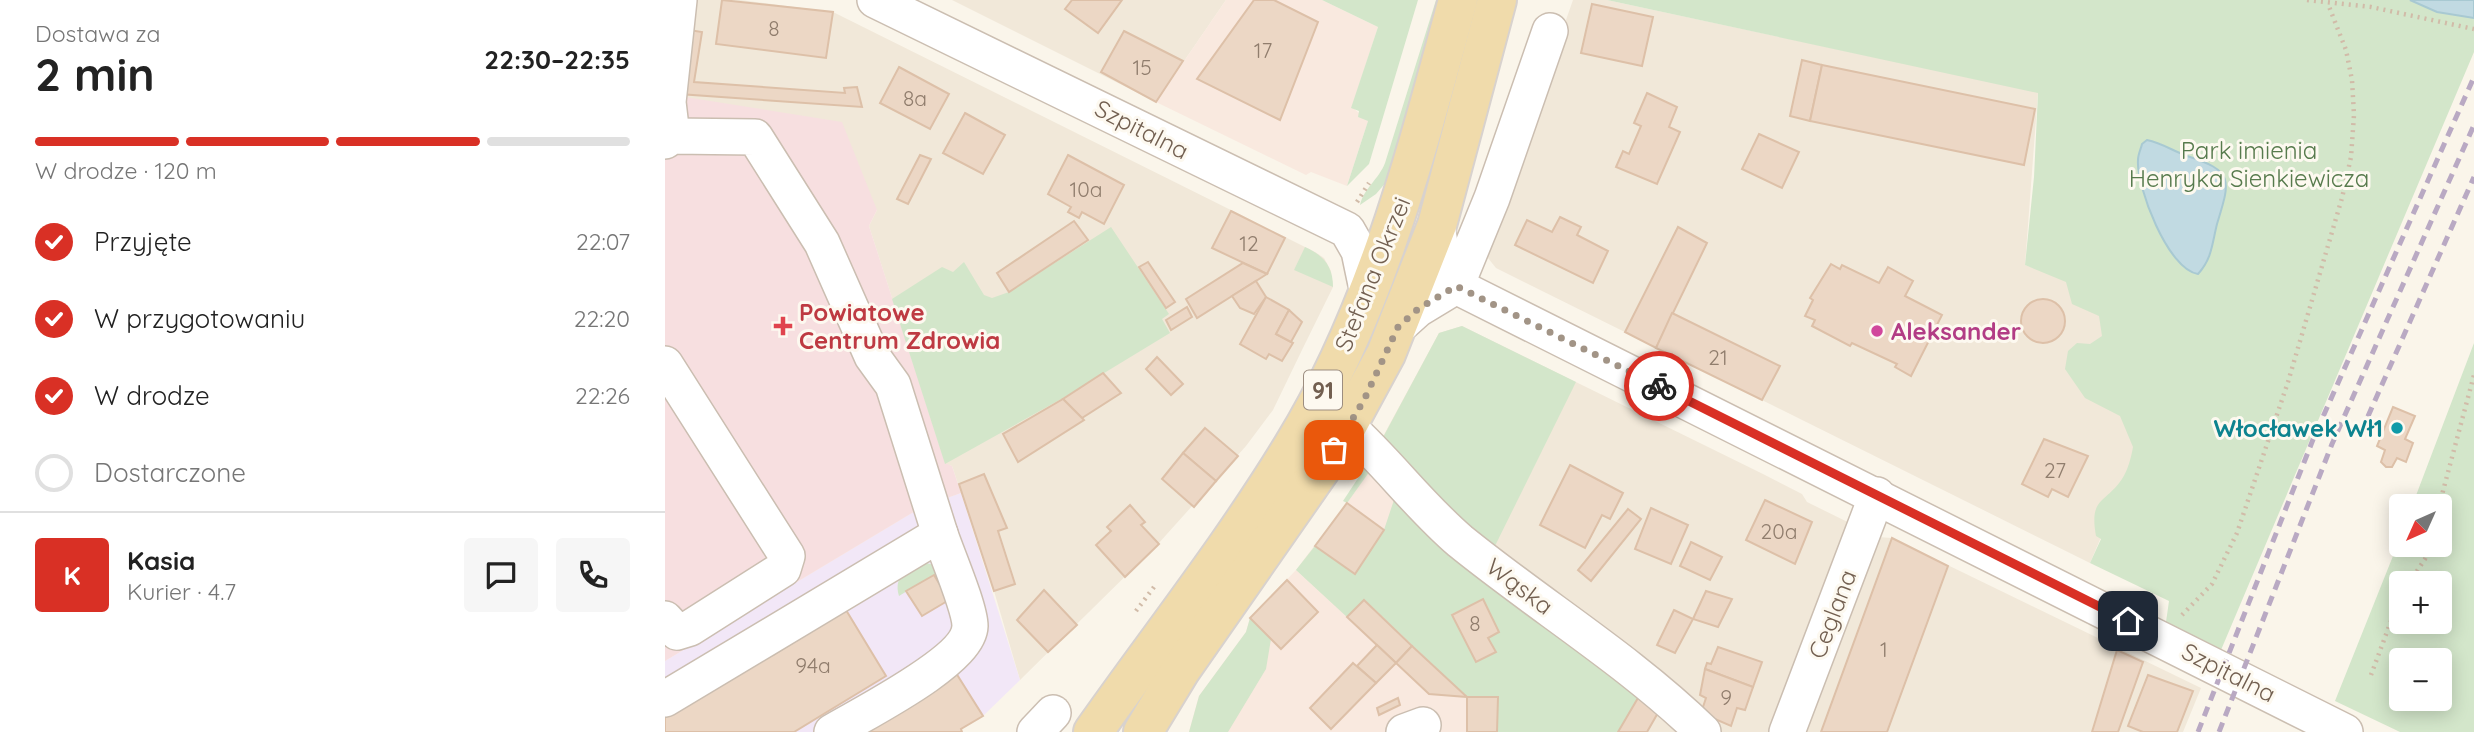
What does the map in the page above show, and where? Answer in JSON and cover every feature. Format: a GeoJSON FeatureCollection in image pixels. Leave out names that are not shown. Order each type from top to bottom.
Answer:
{"type":"FeatureCollection","features":[{"type":"Feature","properties":{"kind":"main road","name":"Stefana Okrzei"},"geometry":{"type":"LineString","coordinates":[[1093,732],[1294,445],[1368,294],[1409,177],[1458,0]]}},
{"type":"Feature","properties":{"kind":"main road","name":"Stefana Okrzei"},"geometry":{"type":"LineString","coordinates":[[1143,732],[1180,671],[1348,427],[1398,327],[1437,225],[1497,1]]}},
{"type":"Feature","properties":{"kind":"street"},"geometry":{"type":"LineString","coordinates":[[678,0],[668,139],[755,137],[822,243],[872,356],[893,385],[970,624],[966,641],[944,662],[832,732]]}},
{"type":"Feature","properties":{"kind":"street","name":"Szpitalna"},"geometry":{"type":"LineString","coordinates":[[875,0],[1347,230]]}},
{"type":"Feature","properties":{"kind":"street"},"geometry":{"type":"LineString","coordinates":[[1398,327],[1418,309],[1456,286],[1492,198],[1550,31]]}},
{"type":"Feature","properties":{"kind":"street"},"geometry":{"type":"LineString","coordinates":[[1368,294],[1359,251],[1347,230],[1373,216],[1409,177]]}},
{"type":"Feature","properties":{"kind":"street"},"geometry":{"type":"LineString","coordinates":[[1437,225],[1442,256],[1456,286]]}},
{"type":"Feature","properties":{"kind":"street","name":"Szpitalna"},"geometry":{"type":"LineString","coordinates":[[1456,286],[2345,732]]}},
{"type":"Feature","properties":{"kind":"street"},"geometry":{"type":"LineString","coordinates":[[665,364],[787,556],[783,569],[690,628],[677,632],[665,619]]}},
{"type":"Feature","properties":{"kind":"street","name":"Wąska"},"geometry":{"type":"LineString","coordinates":[[1348,427],[1373,449],[1424,509],[1461,541],[1635,672],[1703,732]]}},
{"type":"Feature","properties":{"kind":"street","name":"Ceglana"},"geometry":{"type":"LineString","coordinates":[[1787,732],[1877,495]]}},
{"type":"Feature","properties":{"kind":"street"},"geometry":{"type":"LineString","coordinates":[[665,699],[940,534]]}},
{"type":"Feature","properties":{"kind":"path"},"geometry":{"type":"LineString","coordinates":[[2308,0],[2371,7],[2474,29]]}},
{"type":"Feature","properties":{"kind":"path"},"geometry":{"type":"LineString","coordinates":[[2174,615],[2181,616],[2211,584],[2238,533],[2288,382],[2342,198],[2351,157],[2354,115],[2352,80],[2346,50],[2328,4]]}},
{"type":"Feature","properties":{"kind":"path"},"geometry":{"type":"LineString","coordinates":[[2442,494],[2474,374]]}},
{"type":"Feature","properties":{"kind":"path"},"geometry":{"type":"LineString","coordinates":[[2371,675],[2389,626]]}},
{"type":"Feature","properties":{"kind":"shaded area","name":"Powiatowe Centrum Zdrowia"},"geometry":{"type":"Polygon","coordinates":[[[665,0],[685,97],[842,122],[877,210],[869,226],[945,463],[952,466],[961,493],[922,507],[665,661],[665,0]]]}},
{"type":"Feature","properties":{"kind":"shaded area"},"geometry":{"type":"Polygon","coordinates":[[[694,0],[740,0],[833,12],[1315,252],[1324,258],[1331,271],[1333,287],[1273,410],[1246,446],[1158,544],[1020,680],[994,591],[952,466],[945,464],[869,226],[877,210],[685,97],[694,0]]]}},
{"type":"Feature","properties":{"kind":"shaded area"},"geometry":{"type":"Polygon","coordinates":[[[952,0],[1226,0],[1156,102],[952,0]]]}},
{"type":"Feature","properties":{"kind":"shaded area"},"geometry":{"type":"Polygon","coordinates":[[[1226,0],[1322,0],[1378,27],[1352,107],[1368,121],[1347,186],[1311,172],[1306,175],[1156,102],[1226,0]]]}},
{"type":"Feature","properties":{"kind":"shaded area"},"geometry":{"type":"Polygon","coordinates":[[[1573,0],[1607,0],[2038,92],[2025,265],[2194,319],[2090,563],[1496,268],[1484,253],[1573,0]]]}},
{"type":"Feature","properties":{"kind":"shaded area"},"geometry":{"type":"Polygon","coordinates":[[[1462,326],[1763,474],[1802,494],[1807,502],[1878,537],[1892,538],[2201,688],[2183,732],[1467,732],[1296,570],[1347,503],[1439,333],[1462,326]]]}},
{"type":"Feature","properties":{"kind":"shaded area"},"geometry":{"type":"Polygon","coordinates":[[[1372,468],[1394,500],[1384,530],[1347,503],[1372,468]]]}},
{"type":"Feature","properties":{"kind":"shaded area"},"geometry":{"type":"Polygon","coordinates":[[[961,493],[1020,680],[983,716],[961,729],[962,732],[665,732],[665,661],[922,507],[961,493]]]}},
{"type":"Feature","properties":{"kind":"shaded area"},"geometry":{"type":"Polygon","coordinates":[[[1296,570],[1429,693],[1467,697],[1467,732],[1189,732],[1199,696],[1246,632],[1250,618],[1296,570]]]}},
{"type":"Feature","properties":{"kind":"green space"},"geometry":{"type":"Polygon","coordinates":[[[1322,0],[1418,0],[1369,164],[1347,186],[1368,121],[1358,117],[1359,111],[1351,108],[1378,27],[1322,0]]]}},
{"type":"Feature","properties":{"kind":"green space"},"geometry":{"type":"Polygon","coordinates":[[[1436,0],[1439,0],[1388,180],[1376,194],[1360,205],[1385,163],[1436,0]]]}},
{"type":"Feature","properties":{"kind":"green space","name":"Park imienia Henryka Sienkiewicza"},"geometry":{"type":"Polygon","coordinates":[[[1607,0],[2474,0],[2474,52],[2221,650],[2166,622],[2169,601],[2090,563],[2101,539],[2096,536],[2094,523],[2097,507],[2124,475],[2133,447],[2120,416],[2085,398],[2065,369],[2068,351],[2077,343],[2090,344],[2102,336],[2099,316],[2072,304],[2066,282],[2025,265],[2034,177],[2038,93],[1607,0]]]}},
{"type":"Feature","properties":{"kind":"green space"},"geometry":{"type":"Polygon","coordinates":[[[1111,227],[1169,314],[1162,319],[1170,333],[1063,398],[945,464],[892,299],[942,267],[953,272],[964,262],[984,295],[992,298],[1009,292],[1111,227]]]}},
{"type":"Feature","properties":{"kind":"green space"},"geometry":{"type":"Polygon","coordinates":[[[1305,247],[1326,262],[1333,287],[1294,270],[1305,247]]]}},
{"type":"Feature","properties":{"kind":"green space"},"geometry":{"type":"Polygon","coordinates":[[[1462,326],[1576,382],[1492,552],[1380,443],[1439,333],[1462,326]]]}},
{"type":"Feature","properties":{"kind":"green space"},"geometry":{"type":"Polygon","coordinates":[[[2474,343],[2474,732],[2400,732],[2335,701],[2393,557],[2452,557],[2452,494],[2417,494],[2474,343]]]}},
{"type":"Feature","properties":{"kind":"green space"},"geometry":{"type":"Polygon","coordinates":[[[1370,460],[1394,500],[1372,468],[1347,503],[1343,501],[1370,460]]]}},
{"type":"Feature","properties":{"kind":"green space"},"geometry":{"type":"Polygon","coordinates":[[[1394,500],[1641,693],[1618,732],[1497,732],[1498,697],[1467,697],[1365,600],[1347,617],[1296,570],[1315,546],[1355,573],[1384,530],[1394,500]],[[1483,599],[1452,614],[1476,662],[1496,652],[1488,638],[1498,631],[1483,599]]]}},
{"type":"Feature","properties":{"kind":"green space"},"geometry":{"type":"Polygon","coordinates":[[[926,563],[935,565],[944,576],[936,578],[933,575],[899,596],[898,583],[903,573],[913,566],[926,563]]]}},
{"type":"Feature","properties":{"kind":"green space"},"geometry":{"type":"Polygon","coordinates":[[[1250,618],[1271,639],[1266,669],[1228,732],[1189,732],[1199,696],[1246,632],[1250,618]]]}},
{"type":"Feature","properties":{"kind":"water"},"geometry":{"type":"Polygon","coordinates":[[[2410,0],[2474,0],[2474,18],[2437,12],[2410,0]]]}},
{"type":"Feature","properties":{"kind":"water"},"geometry":{"type":"Polygon","coordinates":[[[2147,140],[2203,161],[2214,167],[2225,179],[2225,197],[2211,251],[2198,274],[2187,269],[2176,258],[2165,243],[2148,206],[2138,160],[2142,144],[2147,140]]]}},
{"type":"Feature","properties":{"kind":"building"},"geometry":{"type":"Polygon","coordinates":[[[722,0],[833,12],[826,58],[716,44],[722,0]]]}},
{"type":"Feature","properties":{"kind":"building"},"geometry":{"type":"Polygon","coordinates":[[[1072,0],[1122,0],[1098,33],[1065,9],[1072,0]]]}},
{"type":"Feature","properties":{"kind":"building"},"geometry":{"type":"Polygon","coordinates":[[[1254,0],[1274,0],[1318,22],[1280,120],[1197,79],[1254,0]]]}},
{"type":"Feature","properties":{"kind":"building"},"geometry":{"type":"Polygon","coordinates":[[[1592,4],[1653,17],[1642,66],[1581,53],[1592,4]]]}},
{"type":"Feature","properties":{"kind":"building"},"geometry":{"type":"Polygon","coordinates":[[[689,30],[702,32],[694,82],[845,93],[844,88],[857,87],[862,107],[679,94],[689,30]]]}},
{"type":"Feature","properties":{"kind":"building"},"geometry":{"type":"Polygon","coordinates":[[[1124,31],[1183,61],[1156,102],[1101,72],[1124,31]]]}},
{"type":"Feature","properties":{"kind":"building"},"geometry":{"type":"Polygon","coordinates":[[[1802,60],[1822,65],[1810,121],[1790,116],[1802,60]]]}},
{"type":"Feature","properties":{"kind":"building"},"geometry":{"type":"Polygon","coordinates":[[[1822,65],[2035,109],[2024,165],[1810,121],[1822,65]]]}},
{"type":"Feature","properties":{"kind":"building"},"geometry":{"type":"Polygon","coordinates":[[[899,67],[949,94],[930,129],[880,103],[899,67]]]}},
{"type":"Feature","properties":{"kind":"building"},"geometry":{"type":"Polygon","coordinates":[[[1647,93],[1677,107],[1669,127],[1680,132],[1657,184],[1616,167],[1623,151],[1629,154],[1641,126],[1634,123],[1647,93]]]}},
{"type":"Feature","properties":{"kind":"building"},"geometry":{"type":"Polygon","coordinates":[[[965,113],[1005,135],[983,174],[943,153],[965,113]]]}},
{"type":"Feature","properties":{"kind":"building"},"geometry":{"type":"Polygon","coordinates":[[[1759,134],[1799,152],[1782,188],[1742,169],[1759,134]]]}},
{"type":"Feature","properties":{"kind":"building"},"geometry":{"type":"Polygon","coordinates":[[[920,155],[931,159],[908,204],[897,199],[920,155]]]}},
{"type":"Feature","properties":{"kind":"building"},"geometry":{"type":"Polygon","coordinates":[[[1068,155],[1124,185],[1104,224],[1082,212],[1079,218],[1068,212],[1071,207],[1048,194],[1068,155]]]}},
{"type":"Feature","properties":{"kind":"building"},"geometry":{"type":"Polygon","coordinates":[[[1231,211],[1285,238],[1267,274],[1212,248],[1231,211]]]}},
{"type":"Feature","properties":{"kind":"building"},"geometry":{"type":"Polygon","coordinates":[[[1560,217],[1581,227],[1577,235],[1608,251],[1593,283],[1515,245],[1527,220],[1552,232],[1560,217]]]}},
{"type":"Feature","properties":{"kind":"building"},"geometry":{"type":"Polygon","coordinates":[[[1074,221],[1088,240],[1009,292],[997,273],[1074,221]]]}},
{"type":"Feature","properties":{"kind":"building"},"geometry":{"type":"Polygon","coordinates":[[[1678,227],[1707,243],[1656,348],[1625,332],[1678,227]]]}},
{"type":"Feature","properties":{"kind":"building"},"geometry":{"type":"Polygon","coordinates":[[[1148,262],[1175,302],[1166,308],[1139,267],[1148,262]]]}},
{"type":"Feature","properties":{"kind":"building"},"geometry":{"type":"Polygon","coordinates":[[[1243,263],[1267,274],[1197,318],[1186,299],[1243,263]]]}},
{"type":"Feature","properties":{"kind":"building"},"geometry":{"type":"Polygon","coordinates":[[[1831,264],[1840,269],[1842,265],[1879,283],[1888,267],[1913,281],[1905,296],[1942,315],[1911,376],[1895,367],[1897,364],[1852,343],[1850,346],[1812,326],[1815,320],[1805,316],[1813,300],[1810,298],[1831,264]]]}},
{"type":"Feature","properties":{"kind":"building"},"geometry":{"type":"Polygon","coordinates":[[[1256,281],[1266,297],[1254,314],[1240,308],[1232,296],[1256,281]]]}},
{"type":"Feature","properties":{"kind":"building"},"geometry":{"type":"Polygon","coordinates":[[[1266,297],[1289,310],[1276,334],[1293,343],[1282,361],[1269,354],[1266,359],[1240,344],[1266,297]]]}},
{"type":"Feature","properties":{"kind":"building"},"geometry":{"type":"Polygon","coordinates":[[[2043,299],[2052,300],[2059,305],[2064,312],[2064,330],[2059,337],[2052,342],[2043,343],[2034,342],[2027,337],[2022,330],[2021,321],[2022,312],[2027,305],[2034,300],[2043,299]]]}},
{"type":"Feature","properties":{"kind":"building"},"geometry":{"type":"Polygon","coordinates":[[[1187,307],[1192,317],[1171,330],[1166,320],[1187,307]]]}},
{"type":"Feature","properties":{"kind":"building"},"geometry":{"type":"Polygon","coordinates":[[[1289,310],[1302,322],[1291,342],[1276,334],[1289,310]]]}},
{"type":"Feature","properties":{"kind":"building"},"geometry":{"type":"Polygon","coordinates":[[[1672,313],[1780,366],[1762,400],[1656,348],[1672,313]]]}},
{"type":"Feature","properties":{"kind":"building"},"geometry":{"type":"Polygon","coordinates":[[[1157,357],[1183,384],[1171,395],[1146,369],[1157,357]]]}},
{"type":"Feature","properties":{"kind":"building"},"geometry":{"type":"Polygon","coordinates":[[[1103,373],[1121,393],[1082,418],[1063,399],[1103,373]]]}},
{"type":"Feature","properties":{"kind":"building"},"geometry":{"type":"Polygon","coordinates":[[[1063,399],[1084,420],[1018,462],[1003,434],[1063,399]]]}},
{"type":"Feature","properties":{"kind":"building","name":"Włocławek Wł1"},"geometry":{"type":"Polygon","coordinates":[[[2393,407],[2415,416],[2405,439],[2413,443],[2406,462],[2397,458],[2392,467],[2386,467],[2381,462],[2385,450],[2377,446],[2393,407]]]}},
{"type":"Feature","properties":{"kind":"building"},"geometry":{"type":"Polygon","coordinates":[[[1205,428],[1238,456],[1216,481],[1183,453],[1205,428]]]}},
{"type":"Feature","properties":{"kind":"building"},"geometry":{"type":"Polygon","coordinates":[[[2044,439],[2088,456],[2068,497],[2052,489],[2048,497],[2022,484],[2044,439]]]}},
{"type":"Feature","properties":{"kind":"building"},"geometry":{"type":"Polygon","coordinates":[[[1183,453],[1216,481],[1194,507],[1162,479],[1183,453]]]}},
{"type":"Feature","properties":{"kind":"building"},"geometry":{"type":"Polygon","coordinates":[[[1570,465],[1623,493],[1610,519],[1602,515],[1585,548],[1540,525],[1570,465]]]}},
{"type":"Feature","properties":{"kind":"building"},"geometry":{"type":"Polygon","coordinates":[[[984,474],[1007,528],[998,531],[1015,584],[994,591],[959,484],[984,474]]]}},
{"type":"Feature","properties":{"kind":"building"},"geometry":{"type":"Polygon","coordinates":[[[1765,500],[1812,522],[1795,564],[1746,540],[1765,500]]]}},
{"type":"Feature","properties":{"kind":"building"},"geometry":{"type":"Polygon","coordinates":[[[1347,503],[1384,530],[1355,574],[1315,546],[1347,503]]]}},
{"type":"Feature","properties":{"kind":"building"},"geometry":{"type":"Polygon","coordinates":[[[1130,505],[1145,522],[1141,525],[1159,544],[1125,577],[1096,545],[1111,531],[1107,527],[1130,505]]]}},
{"type":"Feature","properties":{"kind":"building"},"geometry":{"type":"Polygon","coordinates":[[[1651,508],[1688,525],[1671,564],[1635,549],[1651,508]]]}},
{"type":"Feature","properties":{"kind":"building"},"geometry":{"type":"Polygon","coordinates":[[[1628,509],[1641,519],[1591,581],[1578,570],[1628,509]]]}},
{"type":"Feature","properties":{"kind":"building"},"geometry":{"type":"Polygon","coordinates":[[[1892,538],[1948,566],[1887,732],[1821,732],[1892,538]]]}},
{"type":"Feature","properties":{"kind":"building"},"geometry":{"type":"Polygon","coordinates":[[[1691,542],[1722,557],[1710,580],[1680,566],[1691,542]]]}},
{"type":"Feature","properties":{"kind":"building"},"geometry":{"type":"Polygon","coordinates":[[[934,575],[949,600],[922,616],[906,591],[934,575]]]}},
{"type":"Feature","properties":{"kind":"building"},"geometry":{"type":"Polygon","coordinates":[[[1287,580],[1318,612],[1281,649],[1250,618],[1287,580]]]}},
{"type":"Feature","properties":{"kind":"building"},"geometry":{"type":"Polygon","coordinates":[[[1044,590],[1077,625],[1048,652],[1017,620],[1044,590]]]}},
{"type":"Feature","properties":{"kind":"building"},"geometry":{"type":"Polygon","coordinates":[[[1706,591],[1732,599],[1718,627],[1693,619],[1706,591]]]}},
{"type":"Feature","properties":{"kind":"building"},"geometry":{"type":"Polygon","coordinates":[[[1483,599],[1499,632],[1488,638],[1496,652],[1476,662],[1452,615],[1483,599]]]}},
{"type":"Feature","properties":{"kind":"building"},"geometry":{"type":"Polygon","coordinates":[[[1364,600],[1412,646],[1396,663],[1347,617],[1364,600]]]}},
{"type":"Feature","properties":{"kind":"building"},"geometry":{"type":"Polygon","coordinates":[[[846,610],[886,676],[794,732],[665,732],[665,715],[771,651],[773,655],[846,610]]]}},
{"type":"Feature","properties":{"kind":"building"},"geometry":{"type":"Polygon","coordinates":[[[1674,610],[1693,619],[1675,653],[1657,645],[1674,610]]]}},
{"type":"Feature","properties":{"kind":"building"},"geometry":{"type":"Polygon","coordinates":[[[1377,645],[1396,663],[1376,683],[1357,666],[1377,645]]]}},
{"type":"Feature","properties":{"kind":"building"},"geometry":{"type":"Polygon","coordinates":[[[1412,646],[1467,697],[1429,694],[1396,663],[1412,646]]]}},
{"type":"Feature","properties":{"kind":"building"},"geometry":{"type":"Polygon","coordinates":[[[1718,647],[1762,662],[1753,687],[1705,669],[1707,663],[1711,664],[1718,647]]]}},
{"type":"Feature","properties":{"kind":"building"},"geometry":{"type":"Polygon","coordinates":[[[2117,650],[2143,662],[2118,732],[2092,732],[2117,650]]]}},
{"type":"Feature","properties":{"kind":"building"},"geometry":{"type":"Polygon","coordinates":[[[1353,663],[1376,683],[1331,729],[1310,708],[1353,663]]]}},
{"type":"Feature","properties":{"kind":"building"},"geometry":{"type":"Polygon","coordinates":[[[1705,669],[1753,687],[1745,710],[1737,708],[1731,726],[1701,713],[1706,698],[1700,695],[1705,669]]]}},
{"type":"Feature","properties":{"kind":"building"},"geometry":{"type":"Polygon","coordinates":[[[956,673],[983,716],[961,729],[962,732],[860,732],[956,673]]]}},
{"type":"Feature","properties":{"kind":"building"},"geometry":{"type":"Polygon","coordinates":[[[2148,675],[2193,691],[2177,732],[2143,732],[2128,726],[2148,675]]]}},
{"type":"Feature","properties":{"kind":"building"},"geometry":{"type":"Polygon","coordinates":[[[1467,697],[1498,697],[1497,732],[1467,732],[1467,697]]]}},
{"type":"Feature","properties":{"kind":"building"},"geometry":{"type":"Polygon","coordinates":[[[1398,698],[1400,705],[1379,715],[1377,708],[1398,698]]]}},
{"type":"Feature","properties":{"kind":"building"},"geometry":{"type":"Polygon","coordinates":[[[1638,698],[1659,711],[1647,732],[1618,732],[1638,698]]]}},
{"type":"Feature","properties":{"kind":"railway"},"geometry":{"type":"LineString","coordinates":[[2198,732],[2314,437],[2474,77]]}},
{"type":"Feature","properties":{"kind":"railway"},"geometry":{"type":"LineString","coordinates":[[2219,732],[2332,444],[2474,125]]}},
{"type":"Feature","properties":{"kind":"railway"},"geometry":{"type":"LineString","coordinates":[[2361,432],[2474,177]]}},
{"type":"Feature","properties":{"kind":"way so far"},"geometry":{"type":"LineString","coordinates":[[1334,450],[1364,400],[1398,327],[1418,309],[1456,286],[1659,386]]}},
{"type":"Feature","properties":{"kind":"place","name":"Powiatowe Centrum Zdrowia"},"geometry":{"type":"Point","coordinates":[783,326]}},
{"type":"Feature","properties":{"kind":"place","name":"Aleksander"},"geometry":{"type":"Point","coordinates":[1877,331]}},
{"type":"Feature","properties":{"kind":"place","name":"Włocławek Wł1"},"geometry":{"type":"Point","coordinates":[2397,428]}},
{"type":"Feature","properties":{"kind":"route"},"geometry":{"type":"LineString","coordinates":[[1659,386],[2128,621]]}}]}
